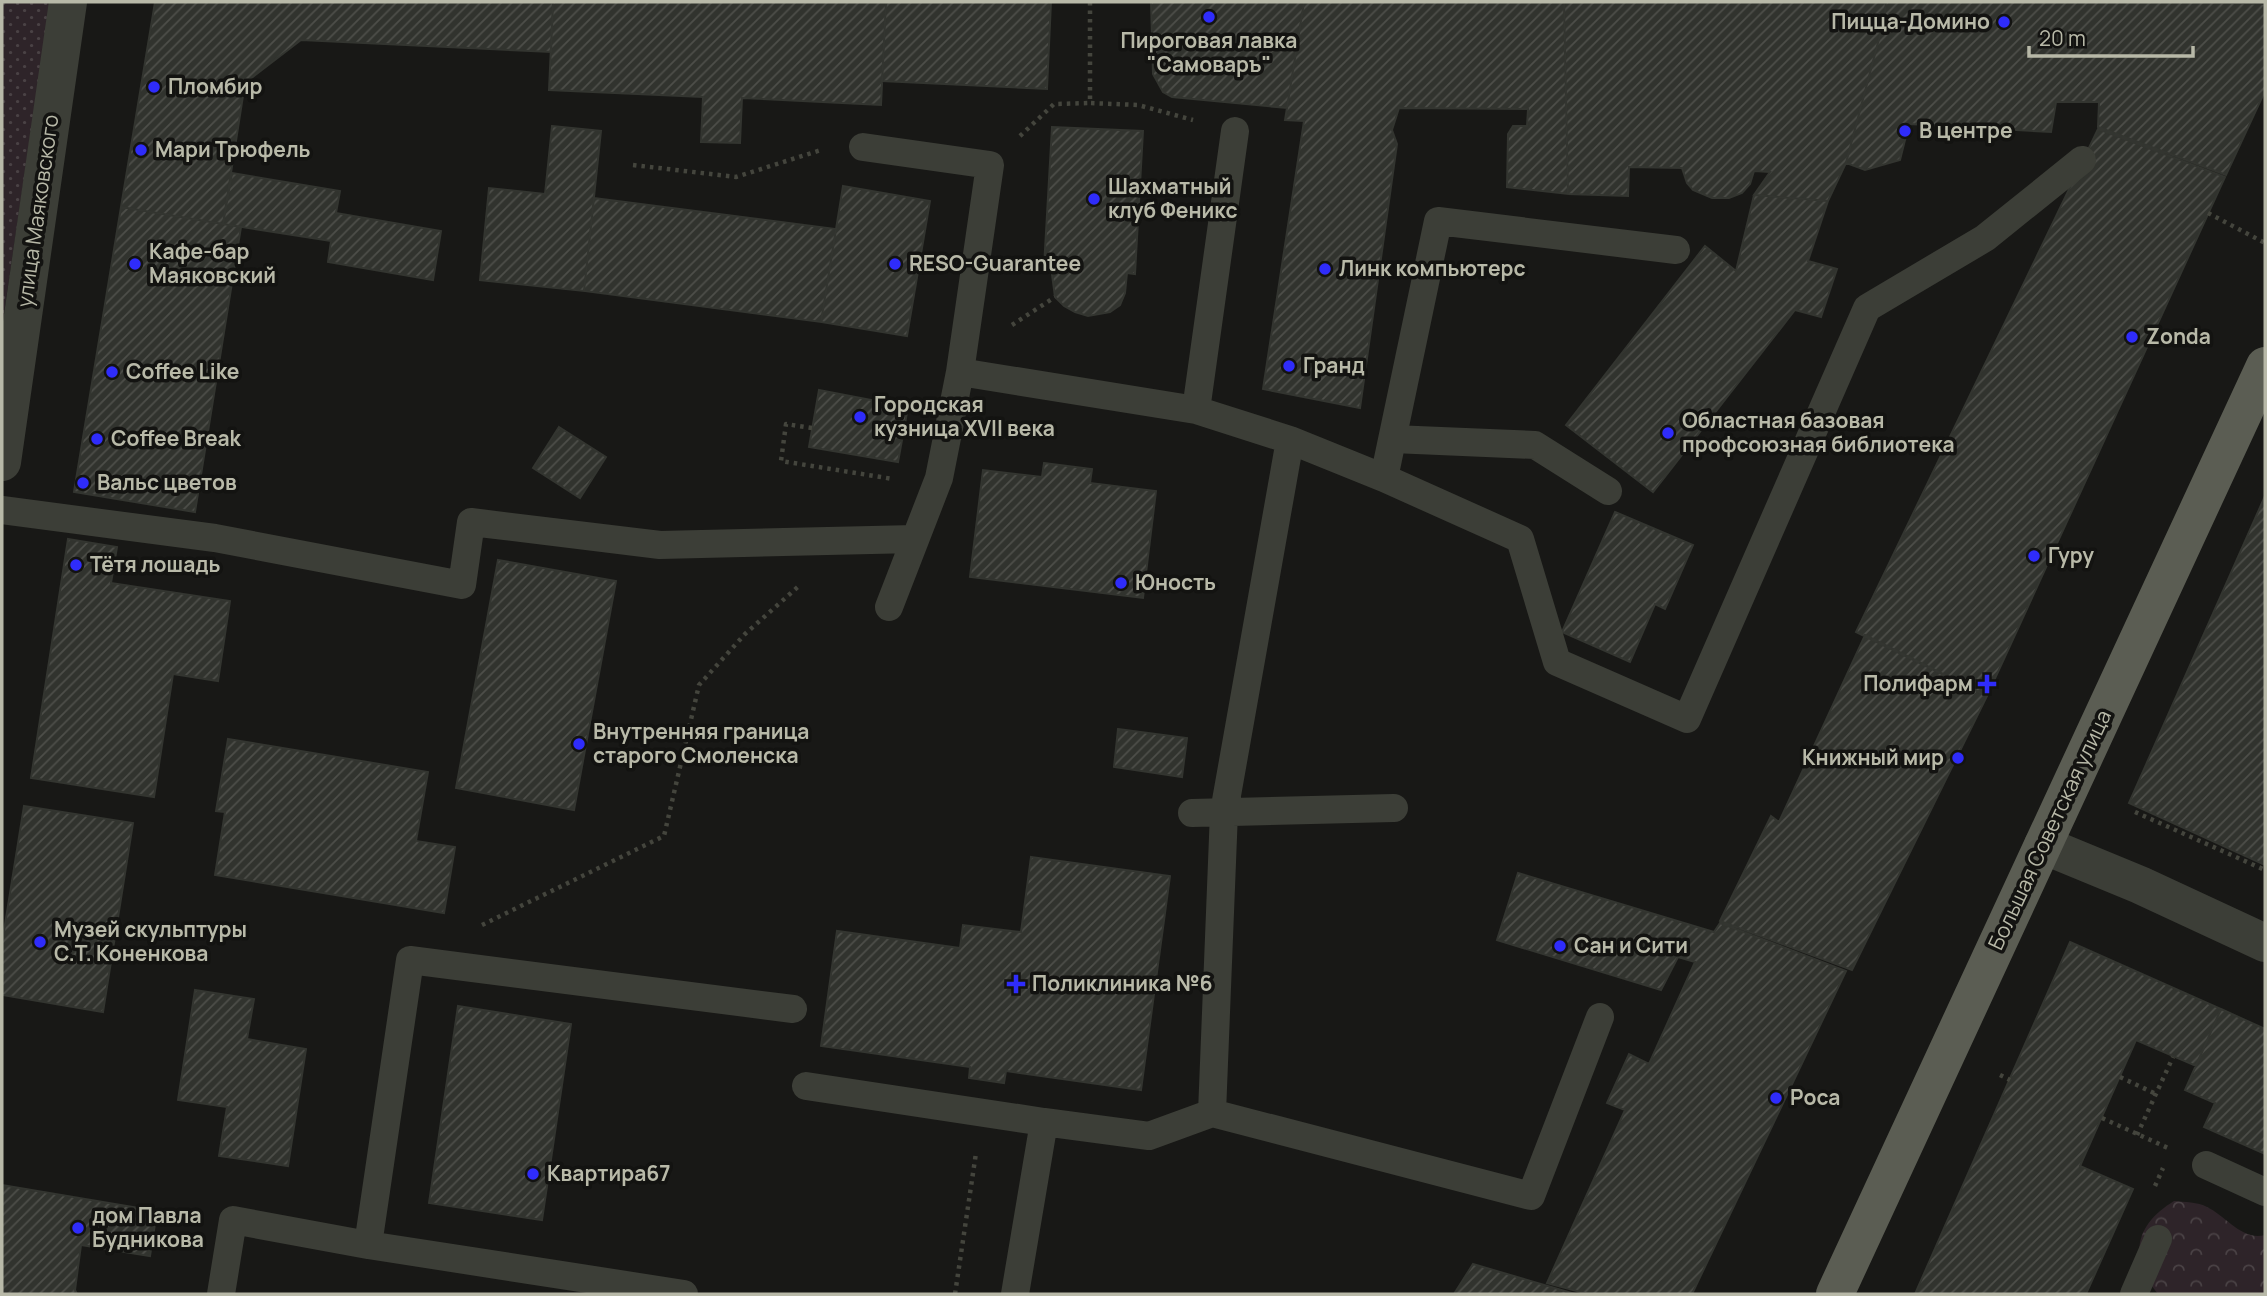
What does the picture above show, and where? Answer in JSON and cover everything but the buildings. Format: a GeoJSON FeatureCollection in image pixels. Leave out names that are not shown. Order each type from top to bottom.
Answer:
{"type":"FeatureCollection","features":[{"type":"Feature","properties":{"kind":"main road","name":"Большая Советская улица"},"geometry":{"type":"LineString","coordinates":[[1835,1294],[2265,366]]}},
{"type":"Feature","properties":{"kind":"street","name":"улица Маяковского"},"geometry":{"type":"LineString","coordinates":[[2,462],[68,2]]}},
{"type":"Feature","properties":{"kind":"street"},"geometry":{"type":"LineString","coordinates":[[2043,845],[2140,885],[2265,943]]}},
{"type":"Feature","properties":{"kind":"lane"},"geometry":{"type":"LineString","coordinates":[[1196,410],[1235,131]]}},
{"type":"Feature","properties":{"kind":"lane"},"geometry":{"type":"LineString","coordinates":[[863,147],[990,165],[960,372],[939,478],[889,607]]}},
{"type":"Feature","properties":{"kind":"lane"},"geometry":{"type":"LineString","coordinates":[[960,372],[1196,410],[1290,440],[1384,478],[1520,539],[1557,662],[1687,719],[1867,307],[1984,238],[2082,160]]}},
{"type":"Feature","properties":{"kind":"lane"},"geometry":{"type":"LineString","coordinates":[[1384,478],[1438,221],[1676,250]]}},
{"type":"Feature","properties":{"kind":"lane"},"geometry":{"type":"LineString","coordinates":[[1392,439],[1535,445],[1608,491]]}},
{"type":"Feature","properties":{"kind":"lane"},"geometry":{"type":"LineString","coordinates":[[1212,1113],[1224,812],[1290,440]]}},
{"type":"Feature","properties":{"kind":"lane"},"geometry":{"type":"LineString","coordinates":[[2,510],[215,538],[462,585],[471,522],[660,545],[915,539]]}},
{"type":"Feature","properties":{"kind":"lane"},"geometry":{"type":"LineString","coordinates":[[1192,813],[1394,808]]}},
{"type":"Feature","properties":{"kind":"lane"},"geometry":{"type":"LineString","coordinates":[[368,1245],[410,960],[793,1009]]}},
{"type":"Feature","properties":{"kind":"lane"},"geometry":{"type":"LineString","coordinates":[[806,1086],[982,1114],[1149,1136],[1212,1113],[1531,1196],[1600,1017]]}},
{"type":"Feature","properties":{"kind":"lane"},"geometry":{"type":"LineString","coordinates":[[1015,1294],[1044,1122]]}},
{"type":"Feature","properties":{"kind":"lane"},"geometry":{"type":"LineString","coordinates":[[2206,1165],[2265,1192]]}},
{"type":"Feature","properties":{"kind":"lane"},"geometry":{"type":"LineString","coordinates":[[221,1294],[233,1220],[368,1245],[684,1294]]}},
{"type":"Feature","properties":{"kind":"lane"},"geometry":{"type":"LineString","coordinates":[[2134,1294],[2158,1238]]}},
{"type":"Feature","properties":{"kind":"path"},"geometry":{"type":"LineString","coordinates":[[1090,2],[1090,103]]}},
{"type":"Feature","properties":{"kind":"path"},"geometry":{"type":"LineString","coordinates":[[990,165],[1054,104],[1138,105],[1235,131]]}},
{"type":"Feature","properties":{"kind":"path"},"geometry":{"type":"LineString","coordinates":[[633,165],[737,177],[837,144],[863,147]]}},
{"type":"Feature","properties":{"kind":"path"},"geometry":{"type":"LineString","coordinates":[[2208,213],[2265,243]]}},
{"type":"Feature","properties":{"kind":"path"},"geometry":{"type":"LineString","coordinates":[[812,428],[786,424],[781,461],[900,480]]}},
{"type":"Feature","properties":{"kind":"path"},"geometry":{"type":"LineString","coordinates":[[410,960],[664,836],[699,685],[745,634],[850,540]]}},
{"type":"Feature","properties":{"kind":"path"},"geometry":{"type":"LineString","coordinates":[[2135,812],[2265,870]]}},
{"type":"Feature","properties":{"kind":"path"},"geometry":{"type":"LineString","coordinates":[[2137,1135],[2173,1057]]}},
{"type":"Feature","properties":{"kind":"path"},"geometry":{"type":"LineString","coordinates":[[2000,1075],[2010,1080]]}},
{"type":"Feature","properties":{"kind":"path"},"geometry":{"type":"LineString","coordinates":[[2120,1077],[2156,1094]]}},
{"type":"Feature","properties":{"kind":"path"},"geometry":{"type":"LineString","coordinates":[[955,1294],[982,1114]]}},
{"type":"Feature","properties":{"kind":"path"},"geometry":{"type":"LineString","coordinates":[[2102,1118],[2171,1149]]}},
{"type":"Feature","properties":{"kind":"path"},"geometry":{"type":"LineString","coordinates":[[2155,1186],[2166,1162]]}},
{"type":"Feature","properties":{"kind":"green space"},"geometry":{"type":"Polygon","coordinates":[[[2,2],[50,2],[2,327],[2,2]]]}},
{"type":"Feature","properties":{"kind":"green space"},"geometry":{"type":"Polygon","coordinates":[[[2174,1201],[2203,1205],[2242,1231],[2257,1236],[2265,1235],[2265,1294],[2158,1294],[2142,1269],[2140,1244],[2151,1220],[2174,1201]]]}},
{"type":"Feature","properties":{"kind":"place","name":"Пироговая лавка \"Самоваръ\""},"geometry":{"type":"Point","coordinates":[1209,17]}},
{"type":"Feature","properties":{"kind":"place","name":"Пицца-Домино"},"geometry":{"type":"Point","coordinates":[2004,22]}},
{"type":"Feature","properties":{"kind":"place","name":"Пломбир"},"geometry":{"type":"Point","coordinates":[154,87]}},
{"type":"Feature","properties":{"kind":"place","name":"В центре"},"geometry":{"type":"Point","coordinates":[1905,131]}},
{"type":"Feature","properties":{"kind":"place","name":"Мари Трюфель"},"geometry":{"type":"Point","coordinates":[141,150]}},
{"type":"Feature","properties":{"kind":"place","name":"Шахматный клуб Феникс"},"geometry":{"type":"Point","coordinates":[1094,199]}},
{"type":"Feature","properties":{"kind":"place","name":"Кафе-бар Маяковский"},"geometry":{"type":"Point","coordinates":[135,264]}},
{"type":"Feature","properties":{"kind":"place","name":"RESO-Guarantee"},"geometry":{"type":"Point","coordinates":[895,264]}},
{"type":"Feature","properties":{"kind":"place","name":"Линк компьютерс"},"geometry":{"type":"Point","coordinates":[1325,269]}},
{"type":"Feature","properties":{"kind":"place","name":"Zonda"},"geometry":{"type":"Point","coordinates":[2132,337]}},
{"type":"Feature","properties":{"kind":"place","name":"Гранд"},"geometry":{"type":"Point","coordinates":[1289,366]}},
{"type":"Feature","properties":{"kind":"place","name":"Coffee Like"},"geometry":{"type":"Point","coordinates":[112,372]}},
{"type":"Feature","properties":{"kind":"place","name":"Городская кузница XVII века"},"geometry":{"type":"Point","coordinates":[860,417]}},
{"type":"Feature","properties":{"kind":"place","name":"Областная базовая профсоюзная библиотека"},"geometry":{"type":"Point","coordinates":[1668,433]}},
{"type":"Feature","properties":{"kind":"place","name":"Coffee Break"},"geometry":{"type":"Point","coordinates":[97,439]}},
{"type":"Feature","properties":{"kind":"place","name":"Вальс цветов"},"geometry":{"type":"Point","coordinates":[83,483]}},
{"type":"Feature","properties":{"kind":"place","name":"Гуру"},"geometry":{"type":"Point","coordinates":[2034,556]}},
{"type":"Feature","properties":{"kind":"place","name":"Тётя лошадь"},"geometry":{"type":"Point","coordinates":[76,565]}},
{"type":"Feature","properties":{"kind":"place","name":"Юность"},"geometry":{"type":"Point","coordinates":[1121,583]}},
{"type":"Feature","properties":{"kind":"place","name":"Полифарм"},"geometry":{"type":"Point","coordinates":[1987,684]}},
{"type":"Feature","properties":{"kind":"place","name":"Внутренняя граница старого Смоленска"},"geometry":{"type":"Point","coordinates":[579,744]}},
{"type":"Feature","properties":{"kind":"place","name":"Книжный мир"},"geometry":{"type":"Point","coordinates":[1958,758]}},
{"type":"Feature","properties":{"kind":"place","name":"Музей скульптуры С.Т. Коненкова"},"geometry":{"type":"Point","coordinates":[40,942]}},
{"type":"Feature","properties":{"kind":"place","name":"Сан и Сити"},"geometry":{"type":"Point","coordinates":[1560,946]}},
{"type":"Feature","properties":{"kind":"place","name":"Поликлиника №6"},"geometry":{"type":"Point","coordinates":[1016,984]}},
{"type":"Feature","properties":{"kind":"place","name":"Роса"},"geometry":{"type":"Point","coordinates":[1776,1098]}},
{"type":"Feature","properties":{"kind":"place","name":"Квартира67"},"geometry":{"type":"Point","coordinates":[533,1174]}},
{"type":"Feature","properties":{"kind":"place","name":"дом Павла Будникова"},"geometry":{"type":"Point","coordinates":[78,1228]}}]}
